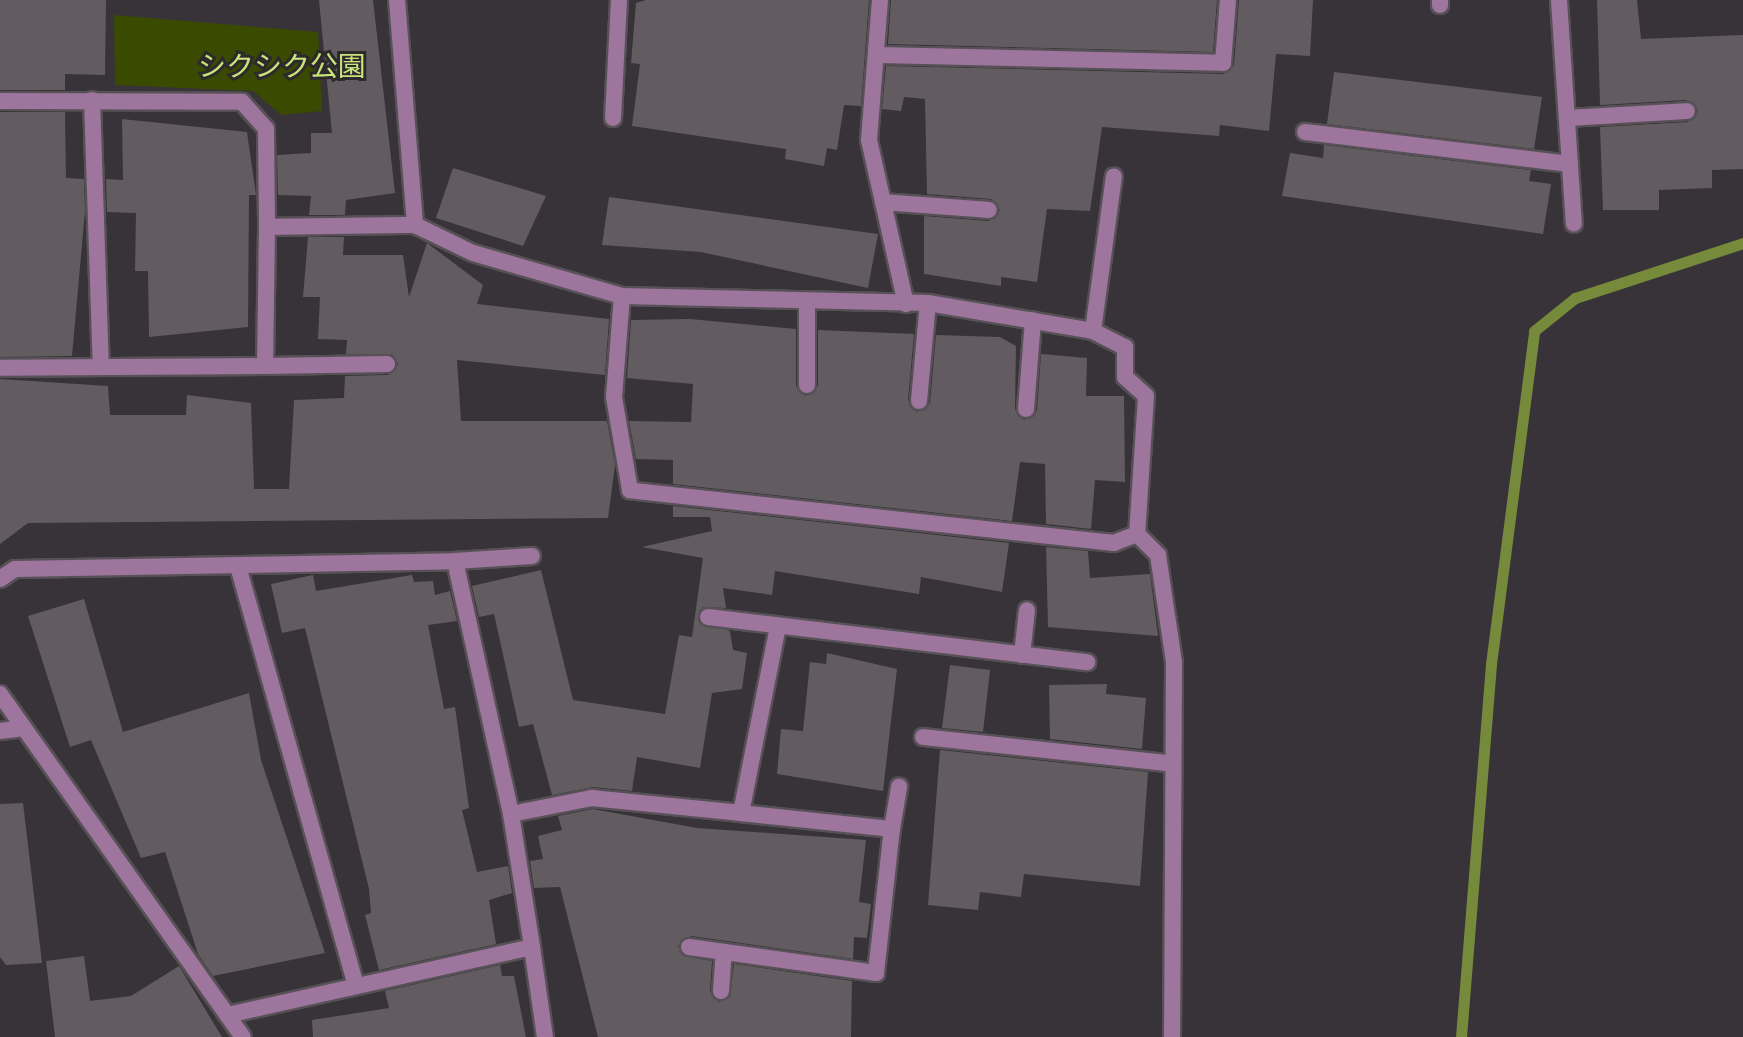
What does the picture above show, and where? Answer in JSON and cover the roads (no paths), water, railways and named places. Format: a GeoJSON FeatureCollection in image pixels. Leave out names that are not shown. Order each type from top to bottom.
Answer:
{"type":"FeatureCollection","features":[{"type":"Feature","properties":{"kind":"street"},"geometry":{"type":"LineString","coordinates":[[397,0],[415,225]]}},
{"type":"Feature","properties":{"kind":"street"},"geometry":{"type":"LineString","coordinates":[[613,118],[619,0]]}},
{"type":"Feature","properties":{"kind":"street"},"geometry":{"type":"LineString","coordinates":[[880,0],[869,140],[906,304]]}},
{"type":"Feature","properties":{"kind":"street"},"geometry":{"type":"LineString","coordinates":[[876,55],[1223,63],[1228,0]]}},
{"type":"Feature","properties":{"kind":"street"},"geometry":{"type":"LineString","coordinates":[[1559,0],[1574,223]]}},
{"type":"Feature","properties":{"kind":"street"},"geometry":{"type":"LineString","coordinates":[[92,100],[101,367]]}},
{"type":"Feature","properties":{"kind":"street"},"geometry":{"type":"LineString","coordinates":[[0,101],[242,102],[266,129],[265,366]]}},
{"type":"Feature","properties":{"kind":"street"},"geometry":{"type":"LineString","coordinates":[[1567,118],[1687,111]]}},
{"type":"Feature","properties":{"kind":"street"},"geometry":{"type":"LineString","coordinates":[[1305,132],[1570,164]]}},
{"type":"Feature","properties":{"kind":"street"},"geometry":{"type":"LineString","coordinates":[[1093,331],[1114,176]]}},
{"type":"Feature","properties":{"kind":"street"},"geometry":{"type":"LineString","coordinates":[[883,202],[989,210]]}},
{"type":"Feature","properties":{"kind":"street"},"geometry":{"type":"LineString","coordinates":[[267,227],[415,225],[473,253],[622,296],[807,306],[928,303],[1093,331],[1125,347],[1125,377],[1146,396],[1137,534],[1158,555],[1174,662],[1168,763],[1172,1037]]}},
{"type":"Feature","properties":{"kind":"street"},"geometry":{"type":"LineString","coordinates":[[622,296],[614,397],[630,490],[1114,543],[1137,534]]}},
{"type":"Feature","properties":{"kind":"street"},"geometry":{"type":"LineString","coordinates":[[919,401],[928,303]]}},
{"type":"Feature","properties":{"kind":"street"},"geometry":{"type":"LineString","coordinates":[[807,306],[807,385]]}},
{"type":"Feature","properties":{"kind":"street"},"geometry":{"type":"LineString","coordinates":[[1026,409],[1033,320]]}},
{"type":"Feature","properties":{"kind":"street"},"geometry":{"type":"LineString","coordinates":[[0,368],[387,364]]}},
{"type":"Feature","properties":{"kind":"street"},"geometry":{"type":"LineString","coordinates":[[0,579],[15,569],[455,561],[532,556]]}},
{"type":"Feature","properties":{"kind":"street"},"geometry":{"type":"LineString","coordinates":[[455,561],[511,814],[545,1037]]}},
{"type":"Feature","properties":{"kind":"street"},"geometry":{"type":"LineString","coordinates":[[238,566],[356,985]]}},
{"type":"Feature","properties":{"kind":"street"},"geometry":{"type":"LineString","coordinates":[[1022,655],[1027,610]]}},
{"type":"Feature","properties":{"kind":"street"},"geometry":{"type":"LineString","coordinates":[[708,617],[1087,662]]}},
{"type":"Feature","properties":{"kind":"street"},"geometry":{"type":"LineString","coordinates":[[741,813],[778,626]]}},
{"type":"Feature","properties":{"kind":"street"},"geometry":{"type":"LineString","coordinates":[[0,694],[243,1037]]}},
{"type":"Feature","properties":{"kind":"street"},"geometry":{"type":"LineString","coordinates":[[0,731],[24,728]]}},
{"type":"Feature","properties":{"kind":"street"},"geometry":{"type":"LineString","coordinates":[[923,737],[1168,763]]}},
{"type":"Feature","properties":{"kind":"street"},"geometry":{"type":"LineString","coordinates":[[689,947],[876,973],[899,787]]}},
{"type":"Feature","properties":{"kind":"street"},"geometry":{"type":"LineString","coordinates":[[511,814],[592,798],[892,829]]}},
{"type":"Feature","properties":{"kind":"street"},"geometry":{"type":"LineString","coordinates":[[228,1015],[532,947]]}},
{"type":"Feature","properties":{"kind":"street"},"geometry":{"type":"LineString","coordinates":[[721,991],[724,952]]}},
{"type":"Feature","properties":{"kind":"waterway"},"geometry":{"type":"LineString","coordinates":[[1461,1037],[1491,664],[1534,331],[1575,298],[1743,243]]}},
{"type":"Feature","properties":{"kind":"park label","name":"シクシク公園"},"geometry":{"type":"Point","coordinates":[282,67]}}]}
